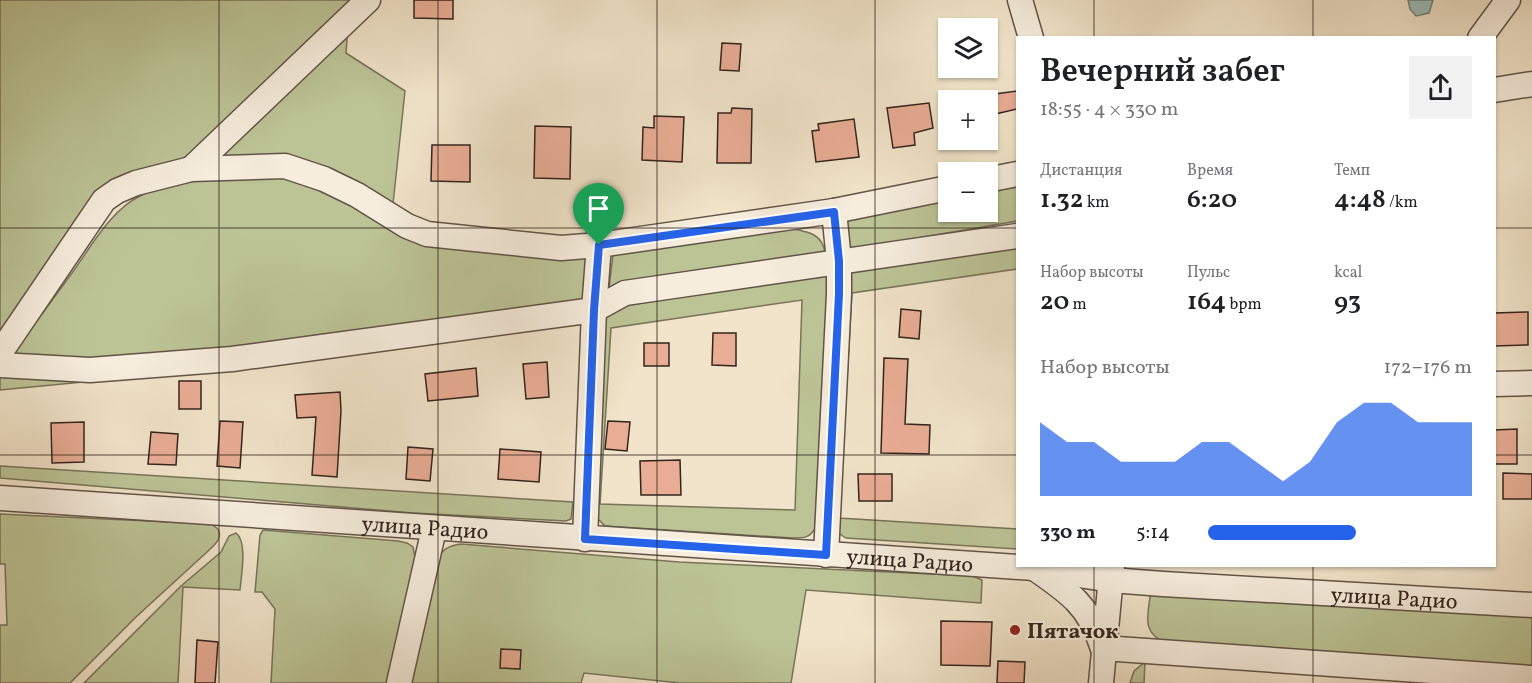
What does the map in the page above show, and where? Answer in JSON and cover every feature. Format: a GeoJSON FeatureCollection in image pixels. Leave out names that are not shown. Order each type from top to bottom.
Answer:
{"type":"FeatureCollection","features":[{"type":"Feature","properties":{"kind":"street"},"geometry":{"type":"LineString","coordinates":[[191,169],[368,0]]}},
{"type":"Feature","properties":{"kind":"street"},"geometry":{"type":"LineString","coordinates":[[1020,0],[1030,36]]}},
{"type":"Feature","properties":{"kind":"street"},"geometry":{"type":"LineString","coordinates":[[1481,36],[1508,0]]}},
{"type":"Feature","properties":{"kind":"street"},"geometry":{"type":"LineString","coordinates":[[1496,90],[1532,84]]}},
{"type":"Feature","properties":{"kind":"street"},"geometry":{"type":"LineString","coordinates":[[0,353],[104,200],[136,183],[191,169],[285,166],[301,170],[357,195],[407,226],[427,234],[561,248],[599,245],[834,212],[938,190]]}},
{"type":"Feature","properties":{"kind":"street"},"geometry":{"type":"LineString","coordinates":[[998,178],[1016,174]]}},
{"type":"Feature","properties":{"kind":"street"},"geometry":{"type":"LineString","coordinates":[[826,555],[839,294],[839,261],[834,212]]}},
{"type":"Feature","properties":{"kind":"street"},"geometry":{"type":"LineString","coordinates":[[0,365],[90,370],[232,359],[594,310],[625,293],[1016,236]]}},
{"type":"Feature","properties":{"kind":"street"},"geometry":{"type":"LineString","coordinates":[[585,539],[594,310],[599,245]]}},
{"type":"Feature","properties":{"kind":"street"},"geometry":{"type":"LineString","coordinates":[[1496,384],[1532,383]]}},
{"type":"Feature","properties":{"kind":"street","name":"улица Радио"},"geometry":{"type":"LineString","coordinates":[[0,498],[1016,567]]}},
{"type":"Feature","properties":{"kind":"street"},"geometry":{"type":"LineString","coordinates":[[399,683],[434,529]]}},
{"type":"Feature","properties":{"kind":"street","name":"улица Радио"},"geometry":{"type":"LineString","coordinates":[[1018,567],[1532,605]]}},
{"type":"Feature","properties":{"kind":"street"},"geometry":{"type":"LineString","coordinates":[[1034,568],[1059,585],[1087,611],[1103,648]]}},
{"type":"Feature","properties":{"kind":"street"},"geometry":{"type":"LineString","coordinates":[[1101,683],[1111,573]]}},
{"type":"Feature","properties":{"kind":"street"},"geometry":{"type":"LineString","coordinates":[[1103,648],[1532,678]]}},
{"type":"Feature","properties":{"kind":"green space"},"geometry":{"type":"Polygon","coordinates":[[[0,0],[350,0],[346,53],[405,91],[393,204],[341,181],[150,167],[0,332],[0,0]]]}},
{"type":"Feature","properties":{"kind":"green space"},"geometry":{"type":"Polygon","coordinates":[[[282,175],[302,180],[362,208],[400,233],[591,251],[586,300],[506,313],[348,331],[124,361],[9,359],[102,230],[131,201],[158,188],[193,180],[282,175]]]}},
{"type":"Feature","properties":{"kind":"green space"},"geometry":{"type":"Polygon","coordinates":[[[1016,187],[1016,221],[841,251],[845,223],[859,214],[938,201],[938,222],[998,222],[998,190],[1016,187]]]}},
{"type":"Feature","properties":{"kind":"green space"},"geometry":{"type":"Polygon","coordinates":[[[794,229],[814,235],[821,242],[825,252],[609,288],[613,255],[794,229]]]}},
{"type":"Feature","properties":{"kind":"green space"},"geometry":{"type":"Polygon","coordinates":[[[1016,240],[1016,269],[852,293],[839,518],[1016,529],[1016,549],[846,538],[837,532],[841,270],[1016,240]]]}},
{"type":"Feature","properties":{"kind":"green space"},"geometry":{"type":"Polygon","coordinates":[[[828,273],[815,529],[811,534],[803,538],[793,538],[605,526],[596,517],[606,309],[828,273]],[[802,300],[611,328],[600,504],[795,510],[802,300]]]}},
{"type":"Feature","properties":{"kind":"green space"},"geometry":{"type":"Polygon","coordinates":[[[0,376],[104,380],[0,390],[0,376]]]}},
{"type":"Feature","properties":{"kind":"green space"},"geometry":{"type":"Polygon","coordinates":[[[0,466],[573,502],[571,519],[566,521],[413,513],[0,478],[0,466]]]}},
{"type":"Feature","properties":{"kind":"green space"},"geometry":{"type":"Polygon","coordinates":[[[0,514],[211,524],[218,529],[219,536],[212,547],[136,617],[70,683],[0,683],[0,625],[7,625],[5,564],[0,564],[0,514]]]}},
{"type":"Feature","properties":{"kind":"green space"},"geometry":{"type":"Polygon","coordinates":[[[263,530],[398,541],[413,547],[415,558],[388,683],[271,683],[275,609],[262,592],[255,592],[260,535],[263,530]]]}},
{"type":"Feature","properties":{"kind":"green space"},"geometry":{"type":"Polygon","coordinates":[[[236,533],[240,537],[243,551],[240,590],[183,587],[178,683],[84,683],[181,586],[221,552],[229,536],[236,533]]]}},
{"type":"Feature","properties":{"kind":"green space"},"geometry":{"type":"Polygon","coordinates":[[[461,544],[679,562],[973,576],[982,580],[981,603],[806,590],[791,683],[680,683],[584,673],[581,683],[410,683],[437,559],[447,548],[461,544]]]}},
{"type":"Feature","properties":{"kind":"green space"},"geometry":{"type":"Polygon","coordinates":[[[1151,589],[1532,612],[1532,669],[1167,643],[1152,634],[1149,628],[1151,589]]]}},
{"type":"Feature","properties":{"kind":"green space"},"geometry":{"type":"Polygon","coordinates":[[[1145,662],[1144,683],[1130,683],[1134,671],[1145,662]]]}},
{"type":"Feature","properties":{"kind":"water"},"geometry":{"type":"Polygon","coordinates":[[[1408,0],[1433,0],[1429,13],[1416,16],[1410,9],[1408,0]]]}},
{"type":"Feature","properties":{"kind":"building"},"geometry":{"type":"Polygon","coordinates":[[[414,0],[453,0],[453,19],[414,18],[414,0]]]}},
{"type":"Feature","properties":{"kind":"building"},"geometry":{"type":"Polygon","coordinates":[[[722,43],[741,44],[739,71],[720,70],[722,43]]]}},
{"type":"Feature","properties":{"kind":"building"},"geometry":{"type":"Polygon","coordinates":[[[1016,91],[1016,109],[998,113],[998,94],[1016,91]]]}},
{"type":"Feature","properties":{"kind":"building"},"geometry":{"type":"Polygon","coordinates":[[[929,103],[933,128],[914,133],[915,145],[893,148],[887,108],[929,103]]]}},
{"type":"Feature","properties":{"kind":"building"},"geometry":{"type":"Polygon","coordinates":[[[732,108],[752,109],[751,163],[717,163],[718,113],[731,113],[732,108]]]}},
{"type":"Feature","properties":{"kind":"building"},"geometry":{"type":"Polygon","coordinates":[[[654,116],[684,117],[682,162],[642,160],[643,127],[654,128],[654,116]]]}},
{"type":"Feature","properties":{"kind":"building"},"geometry":{"type":"Polygon","coordinates":[[[854,119],[859,157],[816,162],[812,131],[819,130],[818,124],[854,119]]]}},
{"type":"Feature","properties":{"kind":"building"},"geometry":{"type":"Polygon","coordinates":[[[535,126],[571,127],[570,179],[534,178],[535,126]]]}},
{"type":"Feature","properties":{"kind":"building"},"geometry":{"type":"Polygon","coordinates":[[[432,145],[470,145],[470,182],[431,181],[432,145]]]}},
{"type":"Feature","properties":{"kind":"building"},"geometry":{"type":"Polygon","coordinates":[[[901,309],[921,311],[919,339],[899,337],[901,309]]]}},
{"type":"Feature","properties":{"kind":"building"},"geometry":{"type":"Polygon","coordinates":[[[1528,312],[1528,345],[1496,346],[1496,313],[1528,312]]]}},
{"type":"Feature","properties":{"kind":"building"},"geometry":{"type":"Polygon","coordinates":[[[713,333],[736,333],[736,366],[712,365],[713,333]]]}},
{"type":"Feature","properties":{"kind":"building"},"geometry":{"type":"Polygon","coordinates":[[[644,343],[669,343],[669,366],[644,366],[644,343]]]}},
{"type":"Feature","properties":{"kind":"building"},"geometry":{"type":"Polygon","coordinates":[[[884,358],[908,359],[905,424],[930,425],[929,454],[881,453],[884,358]]]}},
{"type":"Feature","properties":{"kind":"building"},"geometry":{"type":"Polygon","coordinates":[[[547,362],[549,397],[526,399],[523,364],[547,362]]]}},
{"type":"Feature","properties":{"kind":"building"},"geometry":{"type":"Polygon","coordinates":[[[476,368],[478,396],[428,401],[425,374],[476,368]]]}},
{"type":"Feature","properties":{"kind":"building"},"geometry":{"type":"Polygon","coordinates":[[[179,381],[201,381],[201,409],[179,409],[179,381]]]}},
{"type":"Feature","properties":{"kind":"building"},"geometry":{"type":"Polygon","coordinates":[[[340,392],[337,477],[312,475],[316,417],[297,418],[295,395],[340,392]]]}},
{"type":"Feature","properties":{"kind":"building"},"geometry":{"type":"Polygon","coordinates":[[[220,421],[243,422],[240,468],[217,466],[220,421]]]}},
{"type":"Feature","properties":{"kind":"building"},"geometry":{"type":"Polygon","coordinates":[[[608,421],[630,422],[627,451],[605,449],[608,421]]]}},
{"type":"Feature","properties":{"kind":"building"},"geometry":{"type":"Polygon","coordinates":[[[84,422],[84,462],[52,463],[51,423],[84,422]]]}},
{"type":"Feature","properties":{"kind":"building"},"geometry":{"type":"Polygon","coordinates":[[[1517,429],[1517,464],[1496,464],[1496,430],[1517,429]]]}},
{"type":"Feature","properties":{"kind":"building"},"geometry":{"type":"Polygon","coordinates":[[[151,432],[178,434],[176,465],[148,464],[151,432]]]}},
{"type":"Feature","properties":{"kind":"building"},"geometry":{"type":"Polygon","coordinates":[[[408,447],[433,449],[430,481],[406,479],[408,447]]]}},
{"type":"Feature","properties":{"kind":"building"},"geometry":{"type":"Polygon","coordinates":[[[500,449],[541,452],[539,482],[498,479],[500,449]]]}},
{"type":"Feature","properties":{"kind":"building"},"geometry":{"type":"Polygon","coordinates":[[[680,460],[681,495],[641,495],[640,461],[680,460]]]}},
{"type":"Feature","properties":{"kind":"building"},"geometry":{"type":"Polygon","coordinates":[[[1503,473],[1532,474],[1532,499],[1503,499],[1503,473]]]}},
{"type":"Feature","properties":{"kind":"building"},"geometry":{"type":"Polygon","coordinates":[[[858,474],[892,474],[892,501],[859,501],[858,474]]]}},
{"type":"Feature","properties":{"kind":"building"},"geometry":{"type":"Polygon","coordinates":[[[941,621],[992,622],[990,666],[941,665],[941,621]]]}},
{"type":"Feature","properties":{"kind":"building"},"geometry":{"type":"Polygon","coordinates":[[[197,640],[218,642],[215,683],[195,683],[197,640]]]}},
{"type":"Feature","properties":{"kind":"building"},"geometry":{"type":"Polygon","coordinates":[[[501,649],[521,650],[520,669],[500,668],[501,649]]]}},
{"type":"Feature","properties":{"kind":"building"},"geometry":{"type":"Polygon","coordinates":[[[998,661],[1025,662],[1024,683],[997,683],[998,661]]]}},
{"type":"Feature","properties":{"kind":"place","name":"Пятачок"},"geometry":{"type":"Point","coordinates":[1015,630]}},
{"type":"Feature","properties":{"kind":"route"},"geometry":{"type":"LineString","coordinates":[[834,212],[839,261],[839,294],[826,555],[585,539],[594,310],[599,245],[834,212]]}}]}
